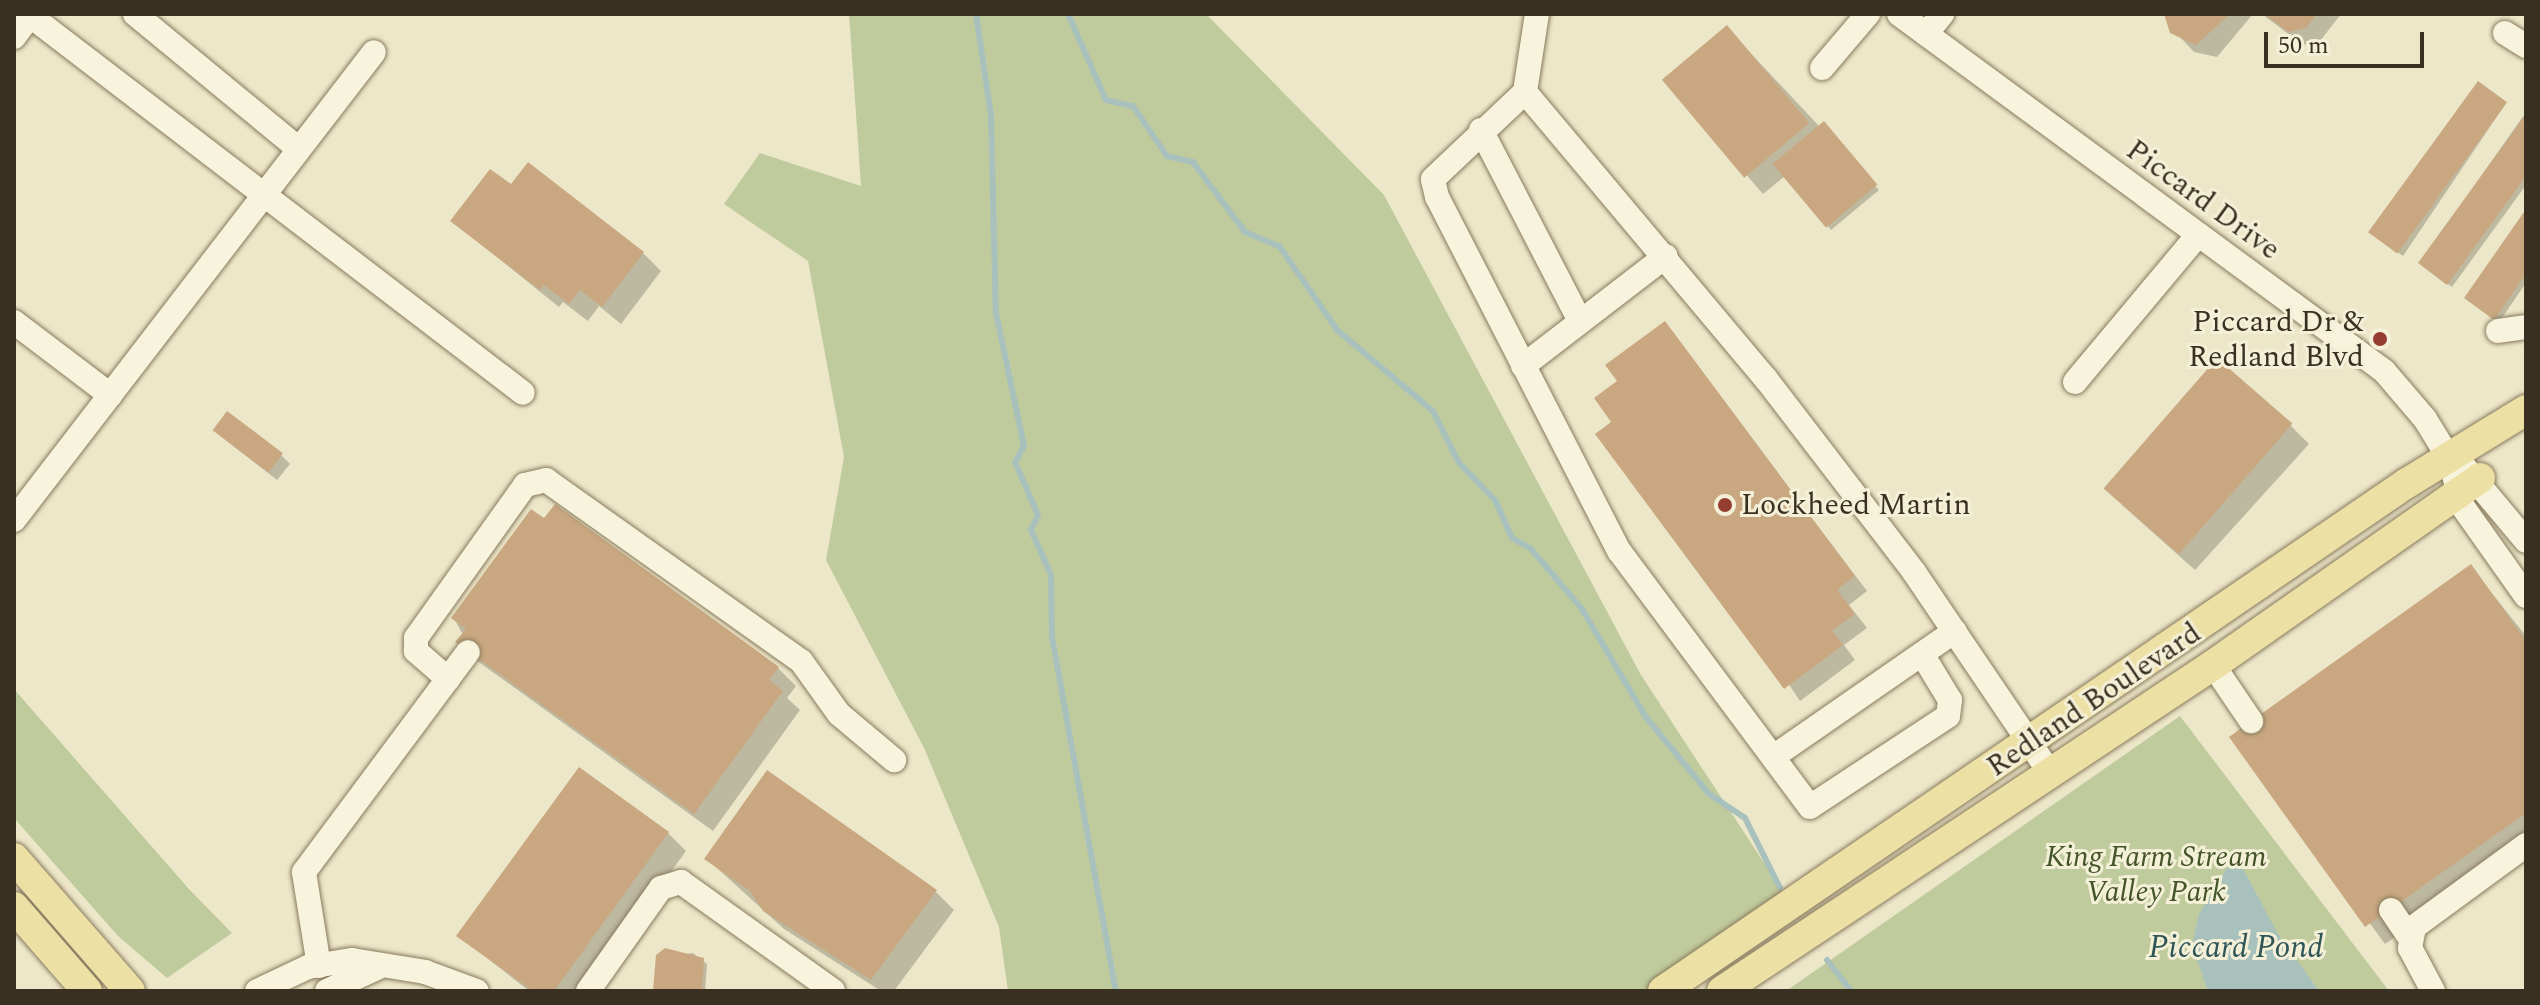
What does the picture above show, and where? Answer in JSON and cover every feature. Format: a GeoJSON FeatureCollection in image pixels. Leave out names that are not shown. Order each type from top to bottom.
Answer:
{"type":"FeatureCollection","features":[{"type":"Feature","properties":{"kind":"main road","name":"Redland Boulevard"},"geometry":{"type":"LineString","coordinates":[[1663,991],[2449,458],[2526,410]]}},
{"type":"Feature","properties":{"kind":"main road","name":"Redland Boulevard"},"geometry":{"type":"LineString","coordinates":[[1722,991],[2213,665],[2468,487]]}},
{"type":"Feature","properties":{"kind":"main road"},"geometry":{"type":"LineString","coordinates":[[14,858],[130,991]]}},
{"type":"Feature","properties":{"kind":"main road"},"geometry":{"type":"LineString","coordinates":[[14,907],[87,991]]}},
{"type":"Feature","properties":{"kind":"street"},"geometry":{"type":"LineString","coordinates":[[135,14],[299,149]]}},
{"type":"Feature","properties":{"kind":"street"},"geometry":{"type":"LineString","coordinates":[[1537,14],[1525,92],[1481,130],[1433,179],[1523,366],[1619,551],[1810,807],[1948,716],[1950,700],[1922,654]]}},
{"type":"Feature","properties":{"kind":"street"},"geometry":{"type":"LineString","coordinates":[[1822,68],[1868,14]]}},
{"type":"Feature","properties":{"kind":"street","name":"Piccard Drive"},"geometry":{"type":"LineString","coordinates":[[1899,14],[2384,371],[2468,487],[2526,596]]}},
{"type":"Feature","properties":{"kind":"street"},"geometry":{"type":"LineString","coordinates":[[1926,34],[1942,14]]}},
{"type":"Feature","properties":{"kind":"street"},"geometry":{"type":"LineString","coordinates":[[14,37],[29,15],[523,393]]}},
{"type":"Feature","properties":{"kind":"street"},"geometry":{"type":"LineString","coordinates":[[2505,33],[2526,46]]}},
{"type":"Feature","properties":{"kind":"street"},"geometry":{"type":"LineString","coordinates":[[14,520],[374,52]]}},
{"type":"Feature","properties":{"kind":"street"},"geometry":{"type":"LineString","coordinates":[[1525,92],[1666,256],[1955,631],[2050,773]]}},
{"type":"Feature","properties":{"kind":"street"},"geometry":{"type":"LineString","coordinates":[[1481,130],[1580,321]]}},
{"type":"Feature","properties":{"kind":"street"},"geometry":{"type":"LineString","coordinates":[[2075,382],[2197,236]]}},
{"type":"Feature","properties":{"kind":"street"},"geometry":{"type":"LineString","coordinates":[[1523,366],[1666,256]]}},
{"type":"Feature","properties":{"kind":"street"},"geometry":{"type":"LineString","coordinates":[[14,322],[110,395]]}},
{"type":"Feature","properties":{"kind":"street"},"geometry":{"type":"LineString","coordinates":[[2498,331],[2526,327]]}},
{"type":"Feature","properties":{"kind":"street"},"geometry":{"type":"LineString","coordinates":[[448,679],[416,651],[416,638],[514,516],[531,481],[554,483],[801,661],[839,714],[894,760]]}},
{"type":"Feature","properties":{"kind":"street","name":"Piccard Drive"},"geometry":{"type":"LineString","coordinates":[[2468,487],[2526,541]]}},
{"type":"Feature","properties":{"kind":"street"},"geometry":{"type":"LineString","coordinates":[[1773,757],[1955,631]]}},
{"type":"Feature","properties":{"kind":"street"},"geometry":{"type":"LineString","coordinates":[[319,966],[304,872],[468,652]]}},
{"type":"Feature","properties":{"kind":"street"},"geometry":{"type":"LineString","coordinates":[[2213,665],[2251,721]]}},
{"type":"Feature","properties":{"kind":"street"},"geometry":{"type":"LineString","coordinates":[[2409,937],[2526,845]]}},
{"type":"Feature","properties":{"kind":"street"},"geometry":{"type":"LineString","coordinates":[[588,991],[661,888],[681,882],[833,991]]}},
{"type":"Feature","properties":{"kind":"street"},"geometry":{"type":"LineString","coordinates":[[2391,910],[2409,937],[2416,967],[2433,991]]}},
{"type":"Feature","properties":{"kind":"street"},"geometry":{"type":"LineString","coordinates":[[257,991],[319,966],[352,960],[379,967],[425,972],[477,991]]}},
{"type":"Feature","properties":{"kind":"street"},"geometry":{"type":"LineString","coordinates":[[327,991],[379,967]]}},
{"type":"Feature","properties":{"kind":"green space"},"geometry":{"type":"Polygon","coordinates":[[[849,14],[1206,14],[1384,195],[1641,675],[1793,907],[1665,991],[1008,991],[999,927],[924,748],[826,560],[844,457],[808,261],[724,204],[760,153],[861,186],[849,14]]]}},
{"type":"Feature","properties":{"kind":"green space"},"geometry":{"type":"Polygon","coordinates":[[[14,689],[188,888],[232,933],[167,978],[118,936],[14,818],[14,689]]]}},
{"type":"Feature","properties":{"kind":"green space","name":"King Farm Stream Valley Park"},"geometry":{"type":"Polygon","coordinates":[[[2180,716],[2389,991],[1786,991],[2180,716]]]}},
{"type":"Feature","properties":{"kind":"water","name":"Piccard Pond"},"geometry":{"type":"Polygon","coordinates":[[[2241,865],[2278,934],[2319,991],[2208,991],[2192,945],[2199,914],[2227,868],[2241,865]]]}},
{"type":"Feature","properties":{"kind":"building"},"geometry":{"type":"Polygon","coordinates":[[[2164,14],[2230,14],[2196,45],[2170,33],[2164,14]]]}},
{"type":"Feature","properties":{"kind":"building"},"geometry":{"type":"Polygon","coordinates":[[[2264,14],[2317,14],[2306,28],[2288,32],[2264,14]]]}},
{"type":"Feature","properties":{"kind":"building"},"geometry":{"type":"Polygon","coordinates":[[[1727,25],[1809,123],[1744,178],[1662,80],[1727,25]]]}},
{"type":"Feature","properties":{"kind":"building"},"geometry":{"type":"Polygon","coordinates":[[[2478,81],[2507,102],[2397,253],[2368,232],[2478,81]]]}},
{"type":"Feature","properties":{"kind":"building"},"geometry":{"type":"Polygon","coordinates":[[[2526,114],[2526,176],[2447,285],[2418,263],[2526,114]]]}},
{"type":"Feature","properties":{"kind":"building"},"geometry":{"type":"Polygon","coordinates":[[[1824,121],[1877,185],[1826,228],[1773,164],[1824,121]]]}},
{"type":"Feature","properties":{"kind":"building"},"geometry":{"type":"Polygon","coordinates":[[[528,162],[644,252],[602,307],[580,290],[569,304],[544,285],[540,290],[450,221],[490,169],[511,184],[528,162]]]}},
{"type":"Feature","properties":{"kind":"building"},"geometry":{"type":"Polygon","coordinates":[[[2526,209],[2526,274],[2494,320],[2464,298],[2526,209]]]}},
{"type":"Feature","properties":{"kind":"building","name":"Lockheed Martin"},"geometry":{"type":"Polygon","coordinates":[[[1665,321],[1855,576],[1837,590],[1855,614],[1832,630],[1843,645],[1784,689],[1595,434],[1611,422],[1594,398],[1617,381],[1605,365],[1665,321]]]}},
{"type":"Feature","properties":{"kind":"building"},"geometry":{"type":"Polygon","coordinates":[[[2217,358],[2292,424],[2179,554],[2104,489],[2217,358]]]}},
{"type":"Feature","properties":{"kind":"building"},"geometry":{"type":"Polygon","coordinates":[[[227,411],[283,453],[268,472],[213,430],[227,411]]]}},
{"type":"Feature","properties":{"kind":"building"},"geometry":{"type":"Polygon","coordinates":[[[555,504],[779,667],[769,680],[783,691],[694,814],[455,642],[466,629],[451,618],[531,509],[544,518],[555,504]]]}},
{"type":"Feature","properties":{"kind":"building"},"geometry":{"type":"Polygon","coordinates":[[[2471,564],[2526,641],[2526,813],[2365,927],[2229,737],[2471,564]]]}},
{"type":"Feature","properties":{"kind":"building"},"geometry":{"type":"Polygon","coordinates":[[[579,767],[669,832],[554,991],[533,991],[456,936],[579,767]]]}},
{"type":"Feature","properties":{"kind":"building"},"geometry":{"type":"Polygon","coordinates":[[[767,770],[937,890],[871,980],[763,911],[750,891],[704,859],[767,770]]]}},
{"type":"Feature","properties":{"kind":"building"},"geometry":{"type":"Polygon","coordinates":[[[665,948],[704,958],[702,991],[653,991],[656,955],[665,948]]]}},
{"type":"Feature","properties":{"kind":"waterway"},"geometry":{"type":"LineString","coordinates":[[976,14],[991,115],[996,313],[1024,446],[1015,462],[1038,515],[1031,530],[1051,575],[1052,637],[1116,991]]}},
{"type":"Feature","properties":{"kind":"waterway"},"geometry":{"type":"LineString","coordinates":[[1068,14],[1106,100],[1133,106],[1167,156],[1193,162],[1245,232],[1280,247],[1337,330],[1433,411],[1459,463],[1495,500],[1512,538],[1531,549],[1582,609],[1645,716],[1709,794],[1745,818],[1780,888]]}},
{"type":"Feature","properties":{"kind":"waterway"},"geometry":{"type":"LineString","coordinates":[[1827,960],[1851,991]]}},
{"type":"Feature","properties":{"kind":"place","name":"Piccard Dr & Redland Blvd"},"geometry":{"type":"Point","coordinates":[2380,339]}},
{"type":"Feature","properties":{"kind":"place","name":"Lockheed Martin"},"geometry":{"type":"Point","coordinates":[1725,505]}}]}
